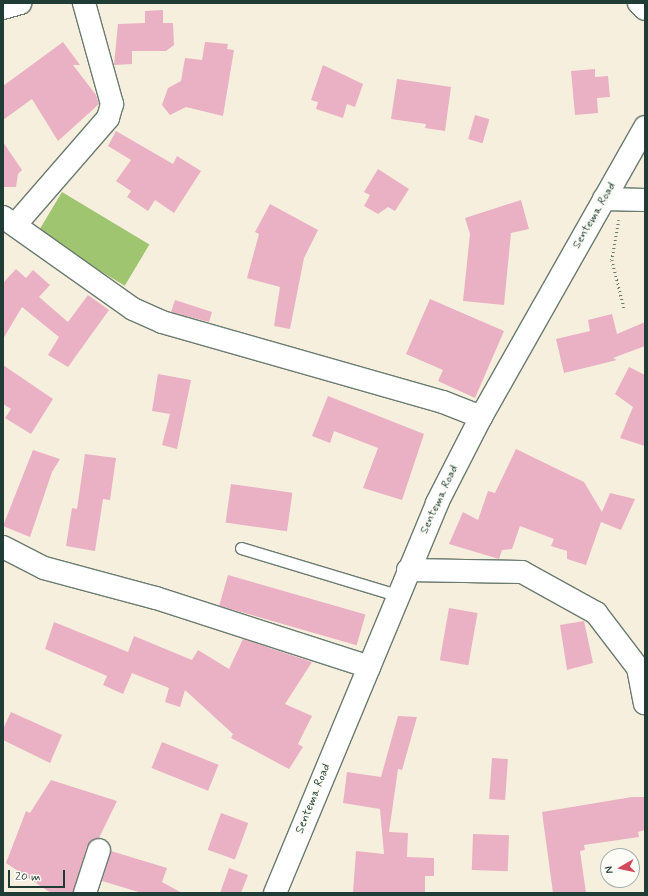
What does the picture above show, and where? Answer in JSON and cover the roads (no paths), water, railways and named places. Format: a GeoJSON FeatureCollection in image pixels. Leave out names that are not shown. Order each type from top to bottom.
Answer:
{"type":"FeatureCollection","features":[{"type":"Feature","properties":{"kind":"street"},"geometry":{"type":"LineString","coordinates":[[3,8],[20,3]]}},
{"type":"Feature","properties":{"kind":"street"},"geometry":{"type":"LineString","coordinates":[[84,3],[112,104],[108,118],[10,220],[63,262],[138,312],[442,402],[481,417]]}},
{"type":"Feature","properties":{"kind":"street"},"geometry":{"type":"LineString","coordinates":[[639,3],[645,9]]}},
{"type":"Feature","properties":{"kind":"street","name":"Sentema Road"},"geometry":{"type":"LineString","coordinates":[[275,893],[408,570],[481,417],[613,200],[645,127]]}},
{"type":"Feature","properties":{"kind":"street"},"geometry":{"type":"LineString","coordinates":[[613,200],[645,200]]}},
{"type":"Feature","properties":{"kind":"street"},"geometry":{"type":"LineString","coordinates":[[3,547],[44,568],[156,598],[368,667]]}},
{"type":"Feature","properties":{"kind":"street"},"geometry":{"type":"LineString","coordinates":[[408,570],[522,572],[596,613],[638,668],[645,703]]}},
{"type":"Feature","properties":{"kind":"street"},"geometry":{"type":"LineString","coordinates":[[85,893],[99,850]]}},
{"type":"Feature","properties":{"kind":"lane"},"geometry":{"type":"LineString","coordinates":[[241,548],[397,596]]}}]}
